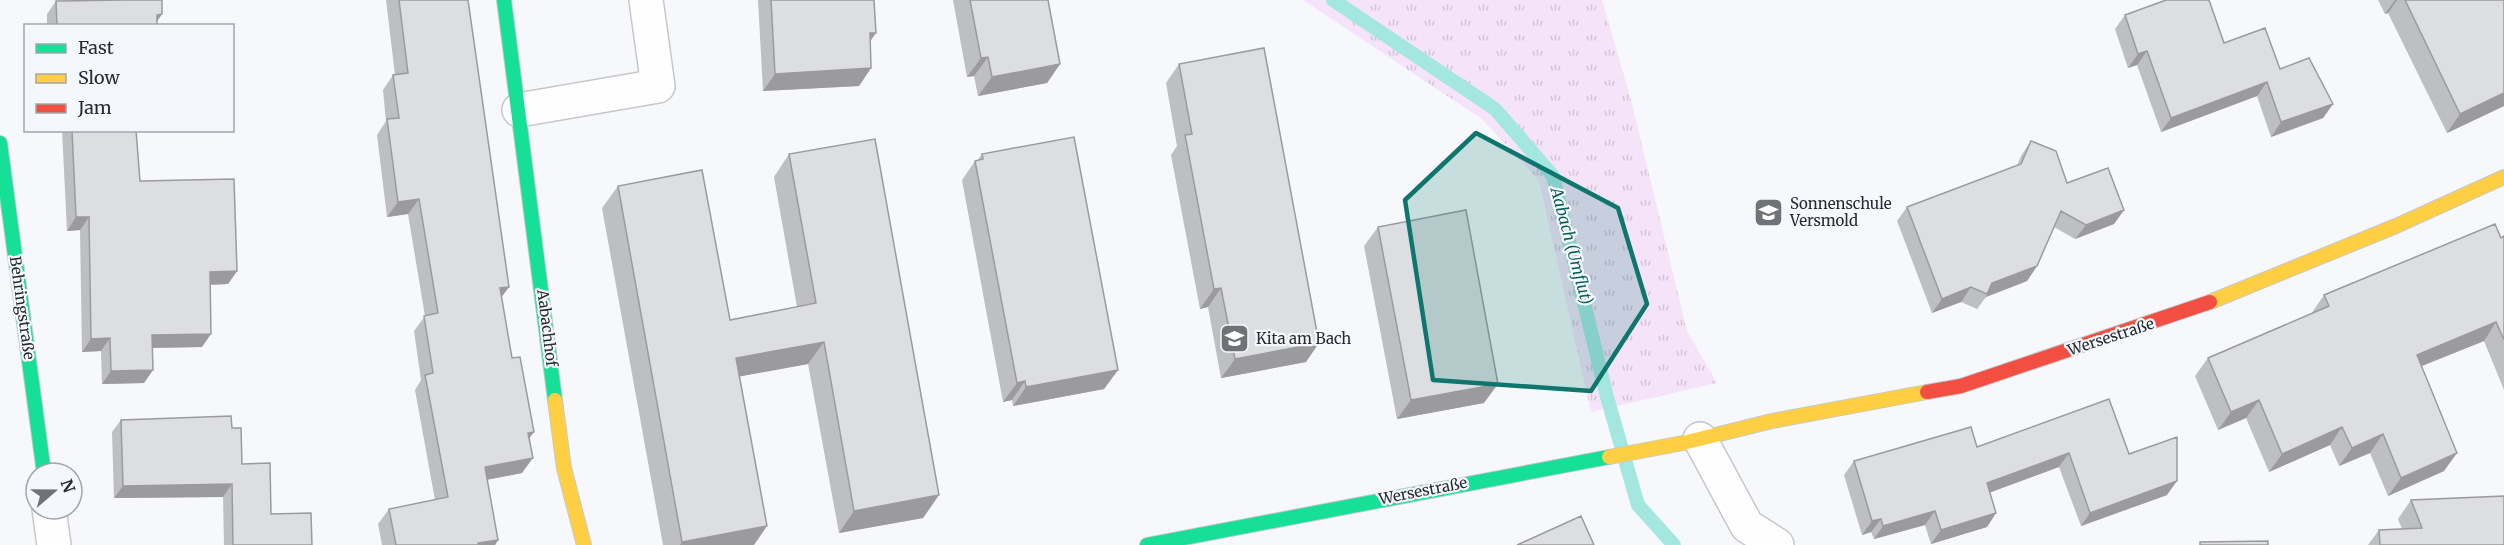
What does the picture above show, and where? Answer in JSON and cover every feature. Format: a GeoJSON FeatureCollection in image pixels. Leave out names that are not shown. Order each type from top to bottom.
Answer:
{"type":"FeatureCollection","features":[{"type":"Feature","properties":{"kind":"street","name":"Aabachhof"},"geometry":{"type":"LineString","coordinates":[[504,0],[564,468],[584,545]]}},
{"type":"Feature","properties":{"kind":"street"},"geometry":{"type":"LineString","coordinates":[[519,110],[658,86],[646,0]]}},
{"type":"Feature","properties":{"kind":"street","name":"Behringstraße"},"geometry":{"type":"LineString","coordinates":[[0,143],[42,461]]}},
{"type":"Feature","properties":{"kind":"street","name":"Wersestraße"},"geometry":{"type":"LineString","coordinates":[[1147,545],[1692,441],[1772,421],[1961,386],[2192,310],[2396,226],[2504,177]]}},
{"type":"Feature","properties":{"kind":"street"},"geometry":{"type":"LineString","coordinates":[[1692,441],[1747,526],[1777,545]]}},
{"type":"Feature","properties":{"kind":"street"},"geometry":{"type":"LineString","coordinates":[[51,521],[54,545]]}},
{"type":"Feature","properties":{"kind":"highlighted area"},"geometry":{"type":"Polygon","coordinates":[[[1476,133],[1618,208],[1647,304],[1591,391],[1433,380],[1405,200],[1476,133]]]}},
{"type":"Feature","properties":{"kind":"green space"},"geometry":{"type":"Polygon","coordinates":[[[1303,0],[1602,0],[1630,96],[1687,331],[1717,383],[1591,412],[1539,180],[1482,119],[1303,0]]]}},
{"type":"Feature","properties":{"kind":"building"},"geometry":{"type":"Polygon","coordinates":[[[162,0],[162,14],[157,15],[157,24],[57,24],[56,1],[162,0]]]}},
{"type":"Feature","properties":{"kind":"building"},"geometry":{"type":"Polygon","coordinates":[[[399,0],[468,0],[509,287],[500,288],[512,358],[520,357],[534,432],[528,433],[533,458],[485,467],[498,540],[478,543],[479,545],[396,545],[389,509],[448,497],[425,375],[433,373],[424,316],[438,313],[419,199],[398,202],[387,119],[399,118],[393,75],[408,73],[399,0]]]}},
{"type":"Feature","properties":{"kind":"building"},"geometry":{"type":"Polygon","coordinates":[[[771,0],[874,0],[876,33],[870,33],[871,68],[775,74],[771,0]]]}},
{"type":"Feature","properties":{"kind":"building"},"geometry":{"type":"Polygon","coordinates":[[[970,0],[1048,0],[1060,64],[992,77],[988,57],[981,58],[970,0]]]}},
{"type":"Feature","properties":{"kind":"building"},"geometry":{"type":"Polygon","coordinates":[[[2166,0],[2209,0],[2224,43],[2265,28],[2280,69],[2309,58],[2333,104],[2281,122],[2267,82],[2171,118],[2147,51],[2138,54],[2125,15],[2166,0]]]}},
{"type":"Feature","properties":{"kind":"building"},"geometry":{"type":"Polygon","coordinates":[[[2405,0],[2504,0],[2504,93],[2460,114],[2405,0]]]}},
{"type":"Feature","properties":{"kind":"building"},"geometry":{"type":"Polygon","coordinates":[[[1264,48],[1319,343],[1235,359],[1221,288],[1214,289],[1185,135],[1192,134],[1179,64],[1264,48]]]}},
{"type":"Feature","properties":{"kind":"building"},"geometry":{"type":"Polygon","coordinates":[[[72,132],[136,132],[140,181],[234,179],[237,271],[210,272],[211,334],[152,335],[153,370],[111,371],[110,338],[91,339],[89,217],[76,217],[72,132]]]}},
{"type":"Feature","properties":{"kind":"building"},"geometry":{"type":"Polygon","coordinates":[[[1074,137],[1118,370],[1026,387],[1025,381],[1017,383],[975,161],[983,159],[982,154],[1074,137]]]}},
{"type":"Feature","properties":{"kind":"building"},"geometry":{"type":"Polygon","coordinates":[[[875,139],[939,495],[854,511],[824,342],[736,358],[767,526],[682,542],[618,186],[702,170],[730,320],[816,303],[789,154],[875,139]]]}},
{"type":"Feature","properties":{"kind":"building"},"geometry":{"type":"Polygon","coordinates":[[[2031,141],[2056,151],[2067,183],[2108,168],[2124,210],[2086,225],[2061,211],[2037,266],[1992,283],[1987,294],[1971,287],[1942,299],[1907,207],[2021,164],[2031,141]]]}},
{"type":"Feature","properties":{"kind":"building"},"geometry":{"type":"Polygon","coordinates":[[[1466,210],[1498,384],[1411,400],[1378,227],[1466,210]]]}},
{"type":"Feature","properties":{"kind":"building"},"geometry":{"type":"Polygon","coordinates":[[[2495,224],[2501,238],[2504,236],[2504,340],[2496,322],[2417,355],[2457,453],[2401,478],[2383,434],[2352,448],[2342,427],[2282,454],[2259,400],[2231,412],[2208,358],[2329,306],[2324,295],[2495,224]]]}},
{"type":"Feature","properties":{"kind":"building"},"geometry":{"type":"Polygon","coordinates":[[[2109,399],[2129,454],[2177,437],[2177,481],[2090,513],[2069,453],[1987,483],[1996,513],[1941,530],[1935,511],[1883,526],[1881,519],[1872,521],[1854,461],[1971,427],[1977,447],[2109,399]]]}},
{"type":"Feature","properties":{"kind":"building"},"geometry":{"type":"Polygon","coordinates":[[[231,416],[232,428],[241,428],[242,464],[270,463],[271,514],[311,513],[312,545],[233,545],[232,484],[123,486],[121,420],[231,416]]]}},
{"type":"Feature","properties":{"kind":"building"},"geometry":{"type":"Polygon","coordinates":[[[2504,496],[2504,545],[2380,545],[2379,530],[2422,528],[2411,500],[2504,496]]]}},
{"type":"Feature","properties":{"kind":"building"},"geometry":{"type":"Polygon","coordinates":[[[1581,516],[1594,545],[1517,545],[1581,516]]]}},
{"type":"Feature","properties":{"kind":"building"},"geometry":{"type":"Polygon","coordinates":[[[2268,541],[2268,545],[2200,545],[2200,542],[2268,541]]]}},
{"type":"Feature","properties":{"kind":"waterway","name":"Aabach (Umflut)"},"geometry":{"type":"LineString","coordinates":[[1333,0],[1495,109],[1553,176],[1607,397],[1638,505],[1674,545]]}},
{"type":"Feature","properties":{"kind":"traffic: fast"},"geometry":{"type":"LineString","coordinates":[[504,0],[555,400]]}},
{"type":"Feature","properties":{"kind":"traffic: fast"},"geometry":{"type":"LineString","coordinates":[[0,143],[42,461]]}},
{"type":"Feature","properties":{"kind":"traffic: fast"},"geometry":{"type":"LineString","coordinates":[[1147,545],[1609,457]]}},
{"type":"Feature","properties":{"kind":"traffic: slow"},"geometry":{"type":"LineString","coordinates":[[2210,302],[2396,226],[2504,177]]}},
{"type":"Feature","properties":{"kind":"traffic: slow"},"geometry":{"type":"LineString","coordinates":[[1609,457],[1683,443],[1772,421],[1927,392]]}},
{"type":"Feature","properties":{"kind":"traffic: slow"},"geometry":{"type":"LineString","coordinates":[[555,400],[564,468],[584,545]]}},
{"type":"Feature","properties":{"kind":"traffic: jam"},"geometry":{"type":"LineString","coordinates":[[1927,392],[1961,386],[2210,302]]}},
{"type":"Feature","properties":{"kind":"place","name":"Sonnenschule Versmold"},"geometry":{"type":"Point","coordinates":[1769,213]}},
{"type":"Feature","properties":{"kind":"place","name":"Kita am Bach"},"geometry":{"type":"Point","coordinates":[1235,339]}}]}
